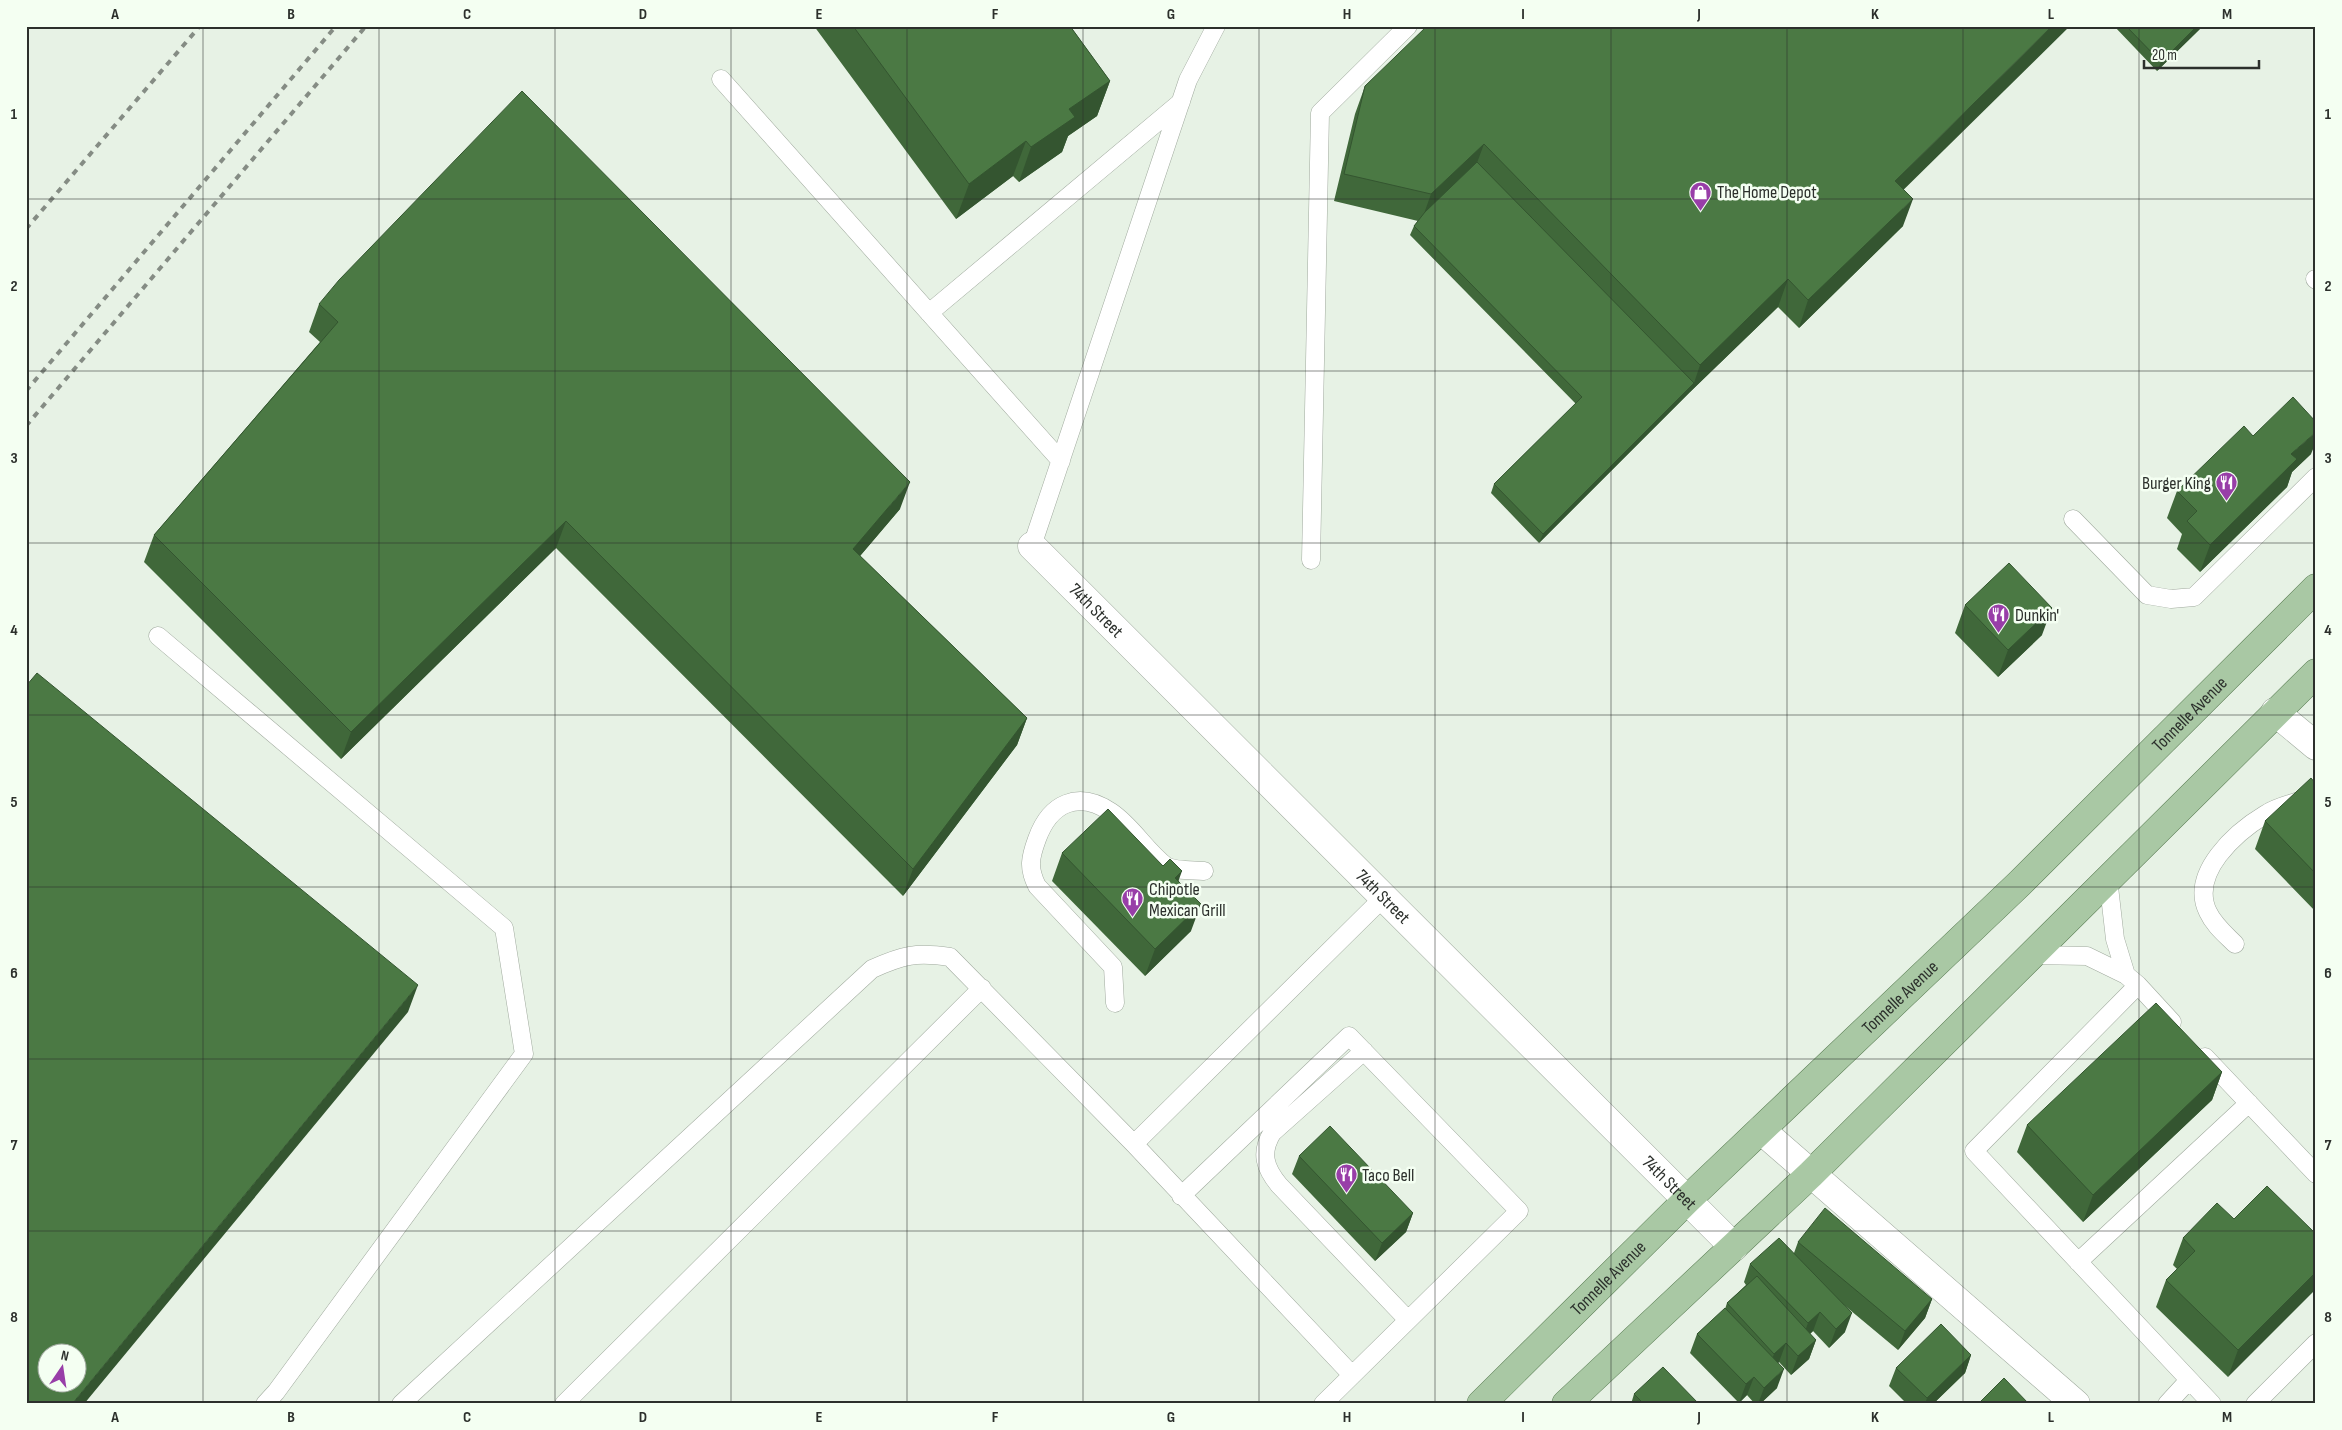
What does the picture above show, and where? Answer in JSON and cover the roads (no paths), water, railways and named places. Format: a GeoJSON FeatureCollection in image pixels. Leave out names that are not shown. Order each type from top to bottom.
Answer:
{"type":"FeatureCollection","features":[{"type":"Feature","properties":{"kind":"main road","name":"Tonnelle Avenue"},"geometry":{"type":"LineString","coordinates":[[1481,1404],[1687,1200],[2020,883],[2316,588]]}},
{"type":"Feature","properties":{"kind":"main road"},"geometry":{"type":"LineString","coordinates":[[1566,1404],[1811,1174],[2316,673]]}},
{"type":"Feature","properties":{"kind":"street","name":"74th Street"},"geometry":{"type":"LineString","coordinates":[[1032,546],[1385,896],[1734,1247]]}},
{"type":"Feature","properties":{"kind":"street"},"geometry":{"type":"LineString","coordinates":[[2275,712],[2316,746]]}},
{"type":"Feature","properties":{"kind":"street"},"geometry":{"type":"LineString","coordinates":[[1761,1130],[2076,1404]]}},
{"type":"Feature","properties":{"kind":"lane"},"geometry":{"type":"LineString","coordinates":[[1311,560],[1320,113],[1408,26]]}},
{"type":"Feature","properties":{"kind":"lane"},"geometry":{"type":"LineString","coordinates":[[1032,546],[1188,80],[1208,30]]}},
{"type":"Feature","properties":{"kind":"lane"},"geometry":{"type":"LineString","coordinates":[[721,79],[1061,461]]}},
{"type":"Feature","properties":{"kind":"lane"},"geometry":{"type":"LineString","coordinates":[[930,313],[1181,102]]}},
{"type":"Feature","properties":{"kind":"lane"},"geometry":{"type":"LineString","coordinates":[[2073,519],[2147,595],[2171,599],[2194,597],[2316,476]]}},
{"type":"Feature","properties":{"kind":"lane"},"geometry":{"type":"LineString","coordinates":[[158,636],[504,928],[524,1054],[276,1392],[265,1404]]}},
{"type":"Feature","properties":{"kind":"lane"},"geometry":{"type":"LineString","coordinates":[[2235,944],[2217,926],[2207,910],[2202,888],[2212,863],[2226,846],[2266,813],[2302,800],[2316,809]]}},
{"type":"Feature","properties":{"kind":"lane"},"geometry":{"type":"LineString","coordinates":[[1115,1003],[1114,967],[1037,886],[1030,872],[1032,850],[1041,828],[1057,808],[1063,804],[1070,801],[1088,801],[1112,812],[1168,867],[1204,871]]}},
{"type":"Feature","properties":{"kind":"lane"},"geometry":{"type":"LineString","coordinates":[[2108,878],[2115,940],[2132,980]]}},
{"type":"Feature","properties":{"kind":"lane"},"geometry":{"type":"LineString","coordinates":[[1134,1144],[1385,896]]}},
{"type":"Feature","properties":{"kind":"lane"},"geometry":{"type":"LineString","coordinates":[[401,1404],[872,969],[899,957],[926,953],[950,957],[982,988],[1134,1144],[1181,1196],[1352,1375]]}},
{"type":"Feature","properties":{"kind":"lane"},"geometry":{"type":"LineString","coordinates":[[2030,955],[2087,956],[2132,980],[2182,1033]]}},
{"type":"Feature","properties":{"kind":"lane"},"geometry":{"type":"LineString","coordinates":[[2132,980],[1974,1151],[2212,1404]]}},
{"type":"Feature","properties":{"kind":"lane"},"geometry":{"type":"LineString","coordinates":[[564,1404],[982,988]]}},
{"type":"Feature","properties":{"kind":"lane"},"geometry":{"type":"LineString","coordinates":[[1181,1196],[1350,1036],[1519,1211],[1323,1404]]}},
{"type":"Feature","properties":{"kind":"lane"},"geometry":{"type":"LineString","coordinates":[[2195,1047],[2316,1174]]}},
{"type":"Feature","properties":{"kind":"lane"},"geometry":{"type":"LineString","coordinates":[[1364,1051],[1272,1133],[1267,1142],[1265,1163],[1270,1174],[1279,1185],[1408,1320]]}},
{"type":"Feature","properties":{"kind":"lane"},"geometry":{"type":"LineString","coordinates":[[2078,1262],[2248,1103]]}},
{"type":"Feature","properties":{"kind":"lane"},"geometry":{"type":"LineString","coordinates":[[2255,1404],[2316,1344]]}},
{"type":"Feature","properties":{"kind":"lane"},"geometry":{"type":"LineString","coordinates":[[2167,1404],[2189,1380]]}},
{"type":"Feature","properties":{"kind":"railway"},"geometry":{"type":"LineString","coordinates":[[26,229],[200,26]]}},
{"type":"Feature","properties":{"kind":"railway"},"geometry":{"type":"LineString","coordinates":[[26,391],[336,26]]}},
{"type":"Feature","properties":{"kind":"railway"},"geometry":{"type":"LineString","coordinates":[[26,426],[366,26]]}},
{"type":"Feature","properties":{"kind":"place","name":"The Home Depot"},"geometry":{"type":"Point","coordinates":[1701,211]}},
{"type":"Feature","properties":{"kind":"place","name":"Burger King"},"geometry":{"type":"Point","coordinates":[2227,502]}},
{"type":"Feature","properties":{"kind":"place","name":"Dunkin'"},"geometry":{"type":"Point","coordinates":[1999,634]}},
{"type":"Feature","properties":{"kind":"place","name":"Chipotle Mexican Grill"},"geometry":{"type":"Point","coordinates":[1133,918]}},
{"type":"Feature","properties":{"kind":"place","name":"Taco Bell"},"geometry":{"type":"Point","coordinates":[1346,1194]}}]}
